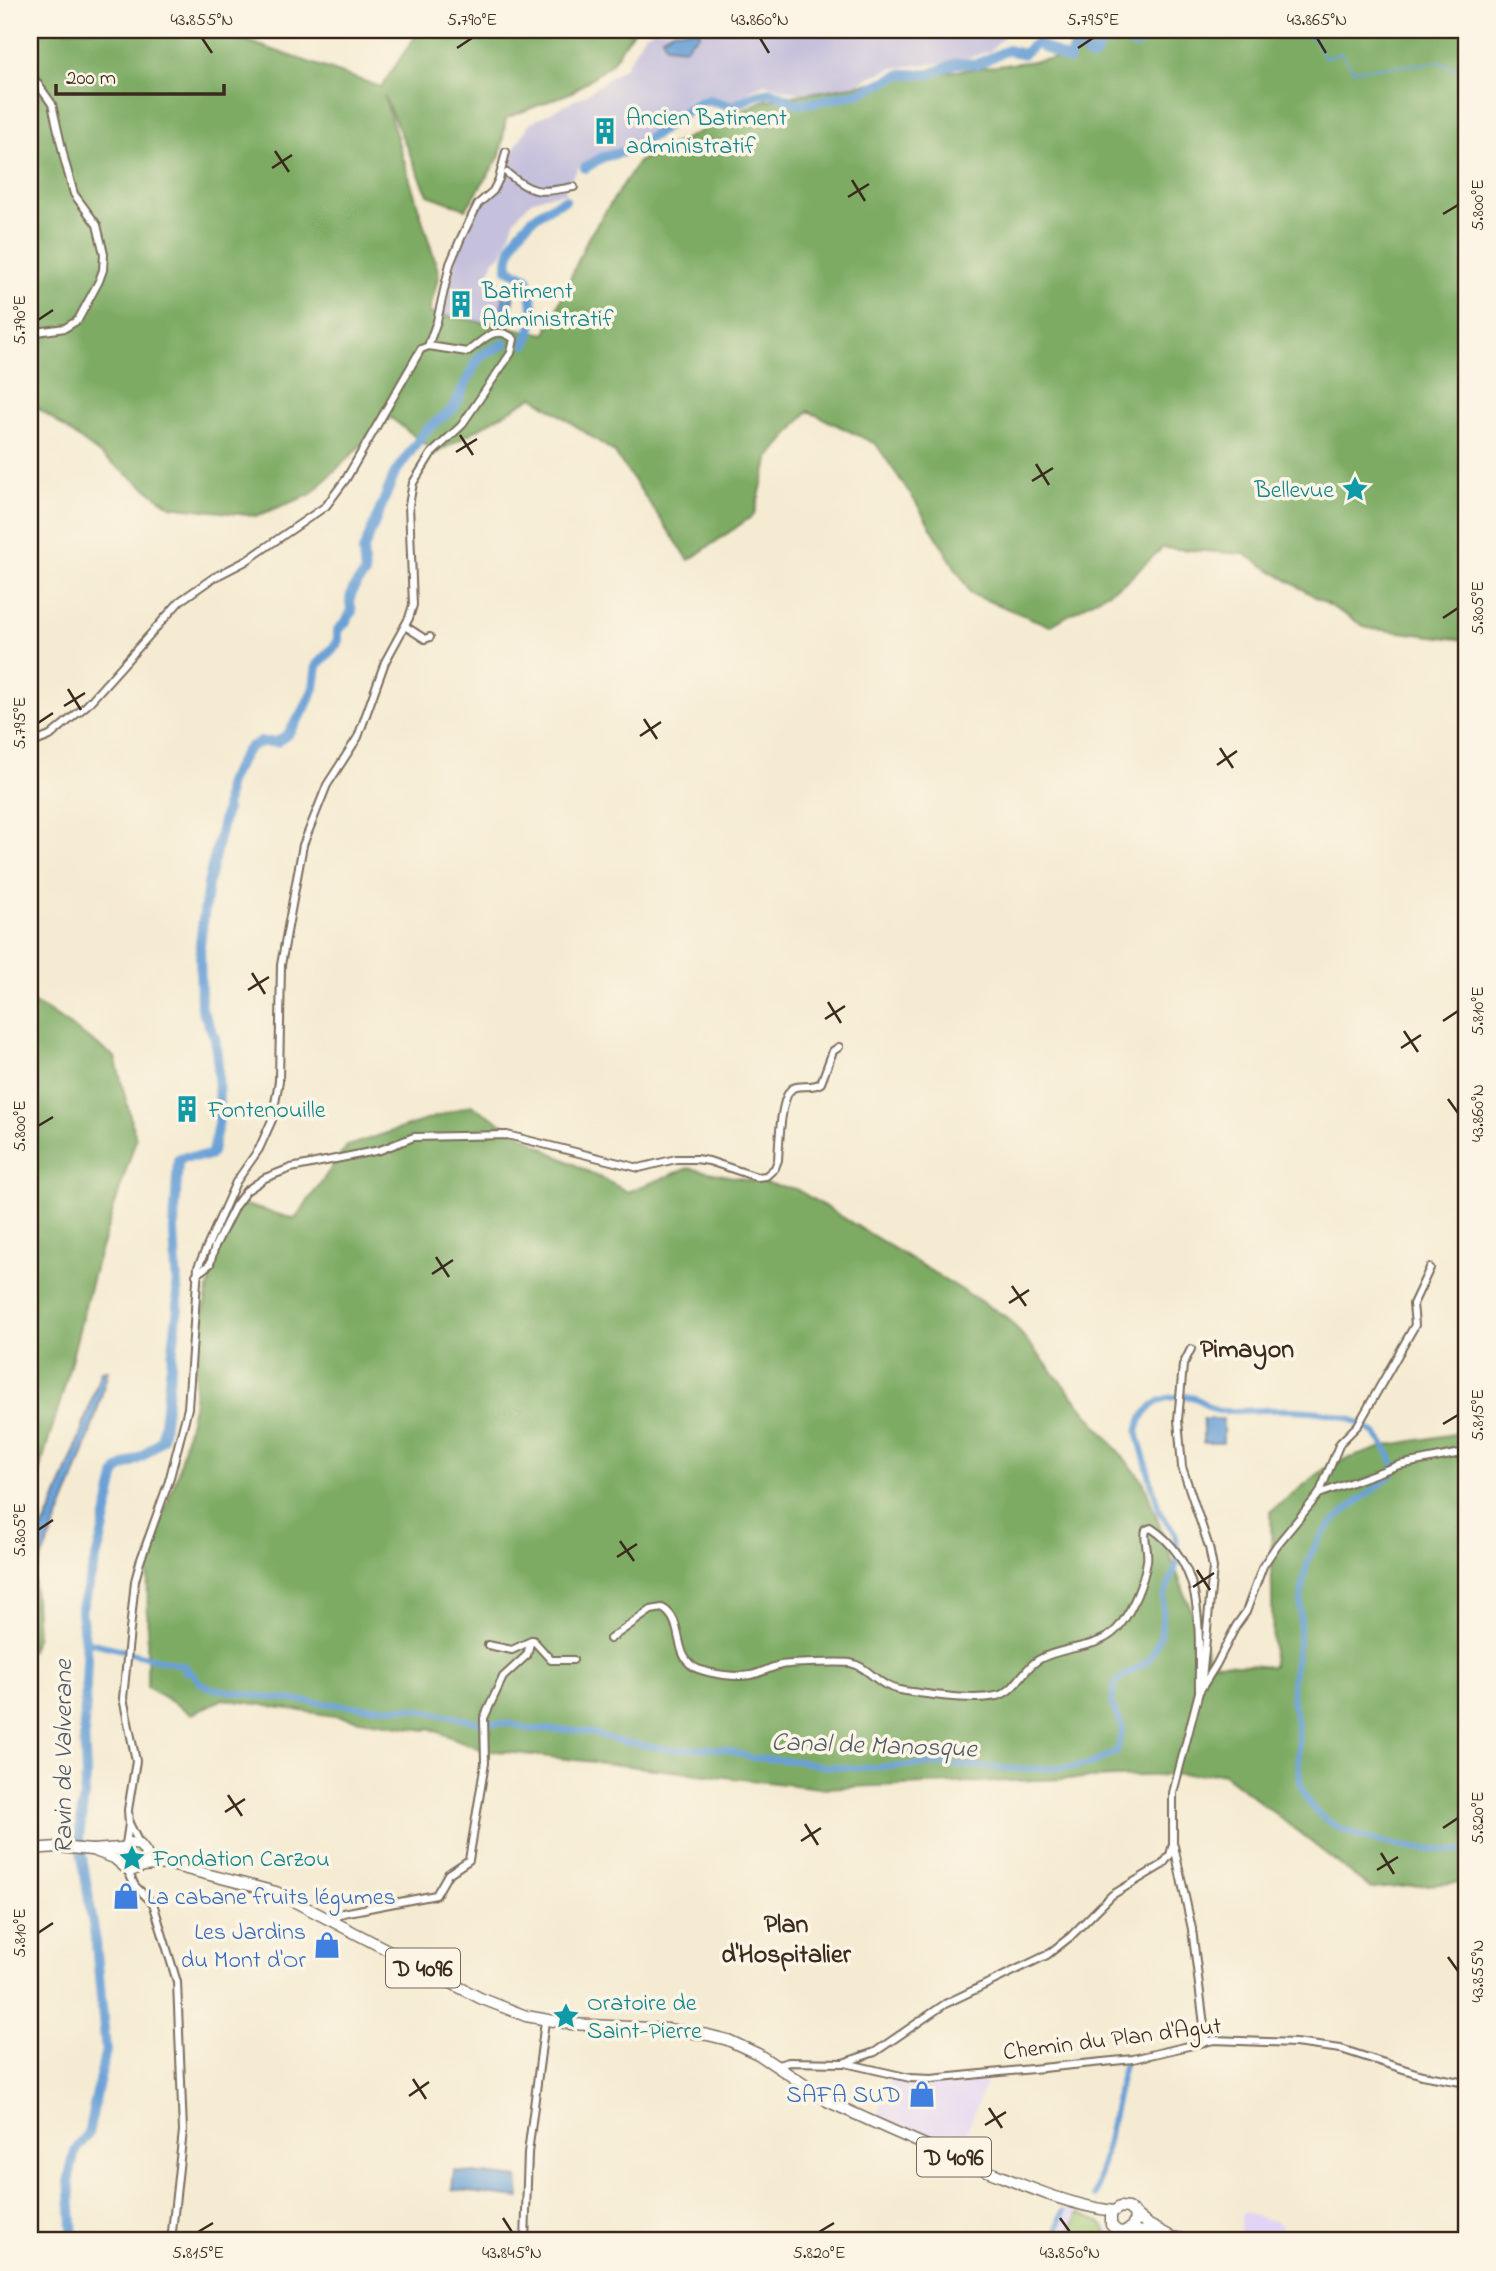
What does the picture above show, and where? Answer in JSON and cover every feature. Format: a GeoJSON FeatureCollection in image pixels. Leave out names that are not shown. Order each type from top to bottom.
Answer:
{"type":"FeatureCollection","features":[{"type":"Feature","properties":{"kind":"main road"},"geometry":{"type":"LineString","coordinates":[[133,1843],[143,1849],[132,1867],[123,1846],[133,1843]]}},
{"type":"Feature","properties":{"kind":"main road","name":"D 4096"},"geometry":{"type":"LineString","coordinates":[[30,1849],[62,1847],[93,1850],[123,1846]]}},
{"type":"Feature","properties":{"kind":"main road","name":"D 4096"},"geometry":{"type":"LineString","coordinates":[[143,1849],[167,1864],[276,1892],[504,2009],[545,2021],[690,2032],[727,2040],[777,2065],[832,2103]]}},
{"type":"Feature","properties":{"kind":"main road","name":"D 4096"},"geometry":{"type":"LineString","coordinates":[[93,1850],[132,1867],[167,1864]]}},
{"type":"Feature","properties":{"kind":"main road","name":"D 4096"},"geometry":{"type":"LineString","coordinates":[[690,2032],[743,2052],[832,2103],[925,2146],[1078,2204],[1119,2228],[1193,2241]]}},
{"type":"Feature","properties":{"kind":"main road"},"geometry":{"type":"LineString","coordinates":[[1124,2207],[1134,2213],[1135,2222],[1119,2228],[1124,2207]]}},
{"type":"Feature","properties":{"kind":"main road","name":"D 4096"},"geometry":{"type":"LineString","coordinates":[[1134,2213],[1147,2224],[1168,2235]]}},
{"type":"Feature","properties":{"kind":"street"},"geometry":{"type":"LineString","coordinates":[[30,73],[52,104],[72,186],[77,200],[97,225],[104,254],[100,276],[78,320],[65,328],[30,333]]}},
{"type":"Feature","properties":{"kind":"street"},"geometry":{"type":"LineString","coordinates":[[30,744],[50,736],[87,705],[180,601],[213,578],[246,561],[326,506],[346,479],[416,356],[428,346],[453,255],[478,204],[491,193],[499,179],[506,152]]}},
{"type":"Feature","properties":{"kind":"street"},"geometry":{"type":"LineString","coordinates":[[507,173],[524,187],[534,191],[574,187]]}},
{"type":"Feature","properties":{"kind":"street"},"geometry":{"type":"LineString","coordinates":[[143,1849],[130,1824],[128,1810],[135,1757],[123,1698],[135,1585],[140,1562],[175,1461],[188,1408],[196,1275],[220,1213],[244,1168],[259,1149],[272,1120],[279,1080],[281,965],[303,845],[331,776],[358,737],[386,662],[413,605],[409,505],[412,483],[431,454],[461,426],[511,353],[514,339],[507,333],[492,332],[465,352],[428,346]]}},
{"type":"Feature","properties":{"kind":"street"},"geometry":{"type":"LineString","coordinates":[[405,626],[425,639],[430,637]]}},
{"type":"Feature","properties":{"kind":"street"},"geometry":{"type":"LineString","coordinates":[[196,1275],[210,1264],[215,1246],[235,1206],[246,1191],[265,1178],[291,1168],[380,1150],[414,1137],[507,1135],[639,1168],[682,1158],[696,1159],[757,1177],[766,1176],[775,1168],[778,1160],[783,1108],[788,1093],[794,1088],[811,1088],[821,1083],[833,1051],[839,1047]]}},
{"type":"Feature","properties":{"kind":"street"},"geometry":{"type":"LineString","coordinates":[[1199,1692],[1246,1612],[1263,1566],[1319,1494],[1340,1443],[1360,1422],[1415,1325],[1413,1304],[1429,1270]]}},
{"type":"Feature","properties":{"kind":"street"},"geometry":{"type":"LineString","coordinates":[[1191,1349],[1184,1361],[1181,1383],[1178,1420],[1181,1459],[1185,1479],[1209,1547],[1214,1575],[1199,1692],[1173,1793],[1173,1844],[1191,1920],[1206,2041]]}},
{"type":"Feature","properties":{"kind":"street"},"geometry":{"type":"LineString","coordinates":[[1319,1494],[1396,1466],[1466,1452]]}},
{"type":"Feature","properties":{"kind":"street"},"geometry":{"type":"LineString","coordinates":[[610,1640],[650,1610],[664,1608],[672,1616],[685,1656],[691,1664],[702,1670],[743,1676],[783,1664],[848,1663],[858,1666],[887,1686],[904,1691],[994,1697],[1008,1691],[1040,1658],[1056,1651],[1101,1641],[1118,1628],[1146,1569],[1148,1551],[1144,1534],[1146,1530],[1153,1528],[1182,1558],[1189,1573],[1198,1619],[1199,1692]]}},
{"type":"Feature","properties":{"kind":"street"},"geometry":{"type":"LineString","coordinates":[[488,1645],[510,1650],[531,1640]]}},
{"type":"Feature","properties":{"kind":"street"},"geometry":{"type":"LineString","coordinates":[[531,1640],[549,1659],[573,1660]]}},
{"type":"Feature","properties":{"kind":"street"},"geometry":{"type":"LineString","coordinates":[[332,1919],[343,1913],[436,1895],[450,1872],[469,1860],[485,1763],[484,1721],[503,1677],[527,1656],[531,1640]]}},
{"type":"Feature","properties":{"kind":"street"},"geometry":{"type":"LineString","coordinates":[[123,1846],[130,1824]]}},
{"type":"Feature","properties":{"kind":"street"},"geometry":{"type":"LineString","coordinates":[[743,2052],[773,2066],[789,2062],[843,2063],[875,2052],[945,2004],[1047,1955],[1070,1937],[1112,1895],[1162,1865],[1168,1859],[1173,1844]]}},
{"type":"Feature","properties":{"kind":"street"},"geometry":{"type":"LineString","coordinates":[[132,1867],[133,1884],[153,1903],[177,1982],[183,2131],[171,2241]]}},
{"type":"Feature","properties":{"kind":"street"},"geometry":{"type":"LineString","coordinates":[[525,2241],[528,2153],[545,2021]]}},
{"type":"Feature","properties":{"kind":"street","name":"Chemin du Plan d'Agut"},"geometry":{"type":"LineString","coordinates":[[843,2063],[910,2078],[931,2079],[1133,2059],[1206,2041],[1295,2043],[1341,2049],[1422,2076],[1466,2083]]}},
{"type":"Feature","properties":{"kind":"street"},"geometry":{"type":"LineString","coordinates":[[1110,2241],[1119,2228]]}},
{"type":"Feature","properties":{"kind":"shaded area"},"geometry":{"type":"Polygon","coordinates":[[[654,30],[1010,30],[990,51],[957,61],[893,68],[869,77],[853,88],[810,96],[765,84],[753,89],[738,101],[706,95],[693,97],[664,124],[627,146],[601,153],[580,166],[565,187],[566,193],[531,201],[515,219],[502,254],[494,260],[487,278],[504,283],[514,292],[512,326],[437,333],[442,309],[449,294],[453,266],[468,228],[480,206],[493,195],[502,182],[507,160],[530,123],[588,93],[625,67],[645,34],[654,30]]]}},
{"type":"Feature","properties":{"kind":"shaded area"},"geometry":{"type":"Polygon","coordinates":[[[890,2076],[915,2083],[988,2078],[958,2154],[877,2118],[890,2076]]]}},
{"type":"Feature","properties":{"kind":"shaded area"},"geometry":{"type":"Polygon","coordinates":[[[1067,2206],[1099,2220],[1112,2232],[1160,2235],[1180,2241],[1056,2241],[1067,2206]]]}},
{"type":"Feature","properties":{"kind":"shaded area"},"geometry":{"type":"Polygon","coordinates":[[[1242,2212],[1280,2223],[1287,2241],[1238,2241],[1242,2212]]]}},
{"type":"Feature","properties":{"kind":"green space"},"geometry":{"type":"Polygon","coordinates":[[[30,30],[215,30],[381,87],[415,37],[423,30],[634,30],[611,64],[572,92],[506,118],[500,156],[466,209],[428,195],[384,96],[439,274],[429,313],[546,334],[588,238],[638,162],[762,101],[901,78],[1066,57],[1076,30],[1466,30],[1466,640],[1367,628],[1244,554],[1162,548],[1127,581],[1050,626],[971,594],[917,504],[876,444],[808,411],[769,458],[754,515],[689,560],[614,452],[533,397],[433,455],[432,450],[390,417],[310,495],[256,516],[170,506],[30,402],[30,30]]]}},
{"type":"Feature","properties":{"kind":"green space"},"geometry":{"type":"Polygon","coordinates":[[[30,1001],[115,1057],[136,1139],[96,1264],[62,1396],[30,1501],[30,1001]]]}},
{"type":"Feature","properties":{"kind":"green space"},"geometry":{"type":"Polygon","coordinates":[[[471,1105],[552,1153],[628,1192],[688,1168],[796,1189],[1008,1318],[1143,1481],[1210,1662],[1273,1667],[1271,1511],[1331,1464],[1390,1445],[1466,1432],[1466,1882],[1371,1889],[1223,1773],[820,1788],[480,1749],[429,1728],[425,1730],[223,1699],[192,1714],[147,1687],[148,1556],[177,1476],[194,1402],[197,1342],[227,1200],[295,1219],[347,1146],[471,1105]]]}},
{"type":"Feature","properties":{"kind":"green space"},"geometry":{"type":"Polygon","coordinates":[[[30,1516],[37,1636],[30,1652],[30,1516]]]}},
{"type":"Feature","properties":{"kind":"green space"},"geometry":{"type":"Polygon","coordinates":[[[132,1848],[138,1851],[141,1857],[138,1863],[132,1866],[126,1863],[123,1857],[126,1851],[132,1848]]]}},
{"type":"Feature","properties":{"kind":"green space"},"geometry":{"type":"Polygon","coordinates":[[[1079,2213],[1095,2219],[1103,2226],[1107,2235],[1106,2241],[1067,2241],[1079,2213]]]}},
{"type":"Feature","properties":{"kind":"water"},"geometry":{"type":"Polygon","coordinates":[[[675,30],[699,30],[700,34],[686,48],[666,46],[662,37],[675,30]]]}},
{"type":"Feature","properties":{"kind":"water"},"geometry":{"type":"Polygon","coordinates":[[[506,288],[511,290],[513,298],[508,324],[504,324],[499,319],[506,288]]]}},
{"type":"Feature","properties":{"kind":"water"},"geometry":{"type":"Polygon","coordinates":[[[108,1370],[86,1447],[67,1497],[36,1571],[30,1570],[30,1554],[51,1511],[77,1444],[101,1371],[108,1370]]]}},
{"type":"Feature","properties":{"kind":"water"},"geometry":{"type":"Polygon","coordinates":[[[1203,1419],[1223,1419],[1223,1443],[1203,1443],[1203,1419]]]}},
{"type":"Feature","properties":{"kind":"water"},"geometry":{"type":"Polygon","coordinates":[[[454,2171],[518,2178],[520,2198],[452,2190],[454,2171]]]}},
{"type":"Feature","properties":{"kind":"waterway","name":"Ravin de Valverane"},"geometry":{"type":"LineString","coordinates":[[585,168],[603,157],[627,151],[662,130],[696,103],[709,100],[733,106],[756,95],[771,92],[799,104],[820,101],[859,93],[902,74],[930,74],[957,63],[977,64],[1008,50],[1023,54],[1036,43],[1069,60],[1075,46],[1081,46],[1090,57],[1094,57],[1100,45],[1120,36],[1134,45],[1141,41],[1137,30]]}},
{"type":"Feature","properties":{"kind":"waterway"},"geometry":{"type":"LineString","coordinates":[[1283,30],[1314,39],[1325,58],[1341,53],[1353,70],[1440,62],[1466,74]]}},
{"type":"Feature","properties":{"kind":"waterway","name":"Ravin de Valverane"},"geometry":{"type":"LineString","coordinates":[[526,344],[533,311],[531,295],[527,278],[508,269],[509,256],[512,245],[525,226],[544,211],[565,200]]}},
{"type":"Feature","properties":{"kind":"waterway","name":"Ravin de Valverane"},"geometry":{"type":"LineString","coordinates":[[73,2241],[69,2177],[75,2151],[88,2134],[106,2050],[96,1943],[79,1838],[86,1777],[84,1731],[87,1658],[81,1611],[116,1473],[143,1456],[162,1439],[178,1308],[174,1230],[178,1160],[184,1157],[209,1156],[219,1120],[215,1038],[201,1007],[200,944],[208,884],[226,809],[228,783],[250,747],[261,742],[277,742],[288,734],[304,710],[314,688],[317,665],[338,643],[338,630],[352,611],[351,595],[365,574],[363,551],[395,473],[426,430],[453,409],[476,362],[482,355],[504,344]]}},
{"type":"Feature","properties":{"kind":"waterway","name":"Canal de Manosque"},"geometry":{"type":"LineString","coordinates":[[1181,1396],[1195,1398],[1219,1411],[1288,1410],[1337,1415],[1376,1434],[1388,1452],[1394,1472],[1330,1525],[1314,1548],[1305,1572],[1292,1688],[1301,1782],[1306,1798],[1318,1813],[1355,1835],[1402,1846],[1466,1851]]}},
{"type":"Feature","properties":{"kind":"waterway","name":"Canal de Manosque"},"geometry":{"type":"LineString","coordinates":[[184,1671],[192,1673],[200,1683],[211,1688],[265,1697],[361,1707],[410,1708],[478,1722],[513,1724],[527,1729],[593,1733],[622,1742],[674,1750],[724,1749],[753,1758],[798,1761],[823,1766],[857,1768],[940,1764],[1015,1769],[1064,1768],[1091,1764],[1117,1751],[1123,1728],[1112,1705],[1114,1685],[1146,1663],[1152,1655],[1161,1634],[1164,1597],[1179,1559],[1175,1533],[1160,1513],[1137,1432],[1150,1407],[1162,1400],[1176,1397]]}},
{"type":"Feature","properties":{"kind":"waterway"},"geometry":{"type":"LineString","coordinates":[[84,1641],[123,1650]]}},
{"type":"Feature","properties":{"kind":"waterway"},"geometry":{"type":"LineString","coordinates":[[130,1653],[186,1666],[189,1672]]}},
{"type":"Feature","properties":{"kind":"waterway"},"geometry":{"type":"LineString","coordinates":[[1095,2196],[1124,2064]]}},
{"type":"Feature","properties":{"kind":"waterway"},"geometry":{"type":"LineString","coordinates":[[1054,2241],[1063,2212]]}},
{"type":"Feature","properties":{"kind":"place","name":"Ancien Batiment administratif"},"geometry":{"type":"Point","coordinates":[605,131]}},
{"type":"Feature","properties":{"kind":"place","name":"Batiment Administratif"},"geometry":{"type":"Point","coordinates":[461,304]}},
{"type":"Feature","properties":{"kind":"place","name":"Bellevue"},"geometry":{"type":"Point","coordinates":[1355,489]}},
{"type":"Feature","properties":{"kind":"place","name":"Fontenouille"},"geometry":{"type":"Point","coordinates":[187,1109]}},
{"type":"Feature","properties":{"kind":"place","name":"Fondation Carzou"},"geometry":{"type":"Point","coordinates":[132,1858]}},
{"type":"Feature","properties":{"kind":"place","name":"La cabane fruits légumes"},"geometry":{"type":"Point","coordinates":[126,1896]}},
{"type":"Feature","properties":{"kind":"place","name":"Les Jardins du Mont d'Or"},"geometry":{"type":"Point","coordinates":[327,1945]}},
{"type":"Feature","properties":{"kind":"place","name":"Oratoire de Saint-Pierre"},"geometry":{"type":"Point","coordinates":[566,2016]}},
{"type":"Feature","properties":{"kind":"place","name":"SAFA SUD"},"geometry":{"type":"Point","coordinates":[922,2094]}},
{"type":"Feature","properties":{"kind":"district","name":"Pimayon"},"geometry":{"type":"Point","coordinates":[1247,1348]}},
{"type":"Feature","properties":{"kind":"district","name":"Plan d'Hospitalier"},"geometry":{"type":"Point","coordinates":[786,1938]}}]}
